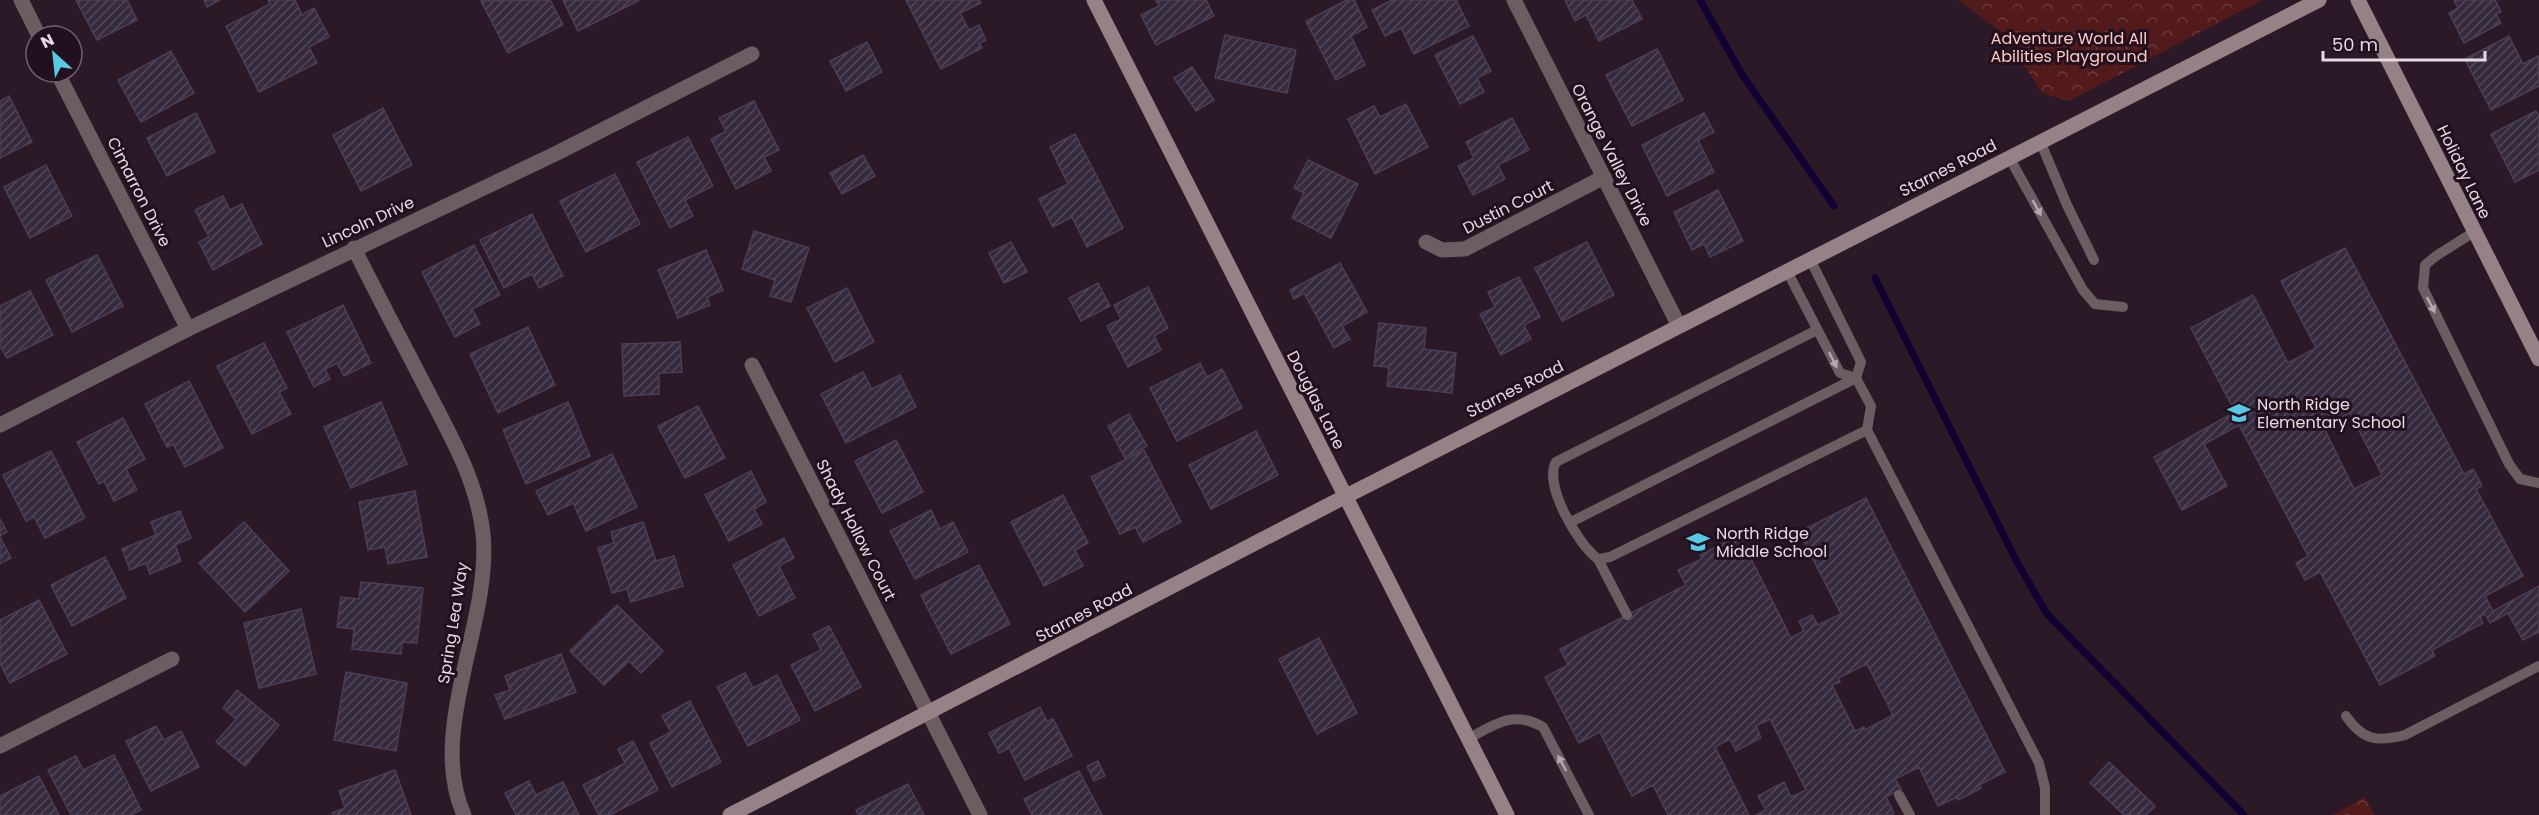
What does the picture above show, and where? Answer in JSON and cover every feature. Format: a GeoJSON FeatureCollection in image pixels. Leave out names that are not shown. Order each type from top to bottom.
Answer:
{"type":"FeatureCollection","features":[{"type":"Feature","properties":{"kind":"main road","name":"Douglas Lane"},"geometry":{"type":"LineString","coordinates":[[1094,0],[1507,815]]}},
{"type":"Feature","properties":{"kind":"main road","name":"Starnes Road"},"geometry":{"type":"LineString","coordinates":[[730,815],[1345,497],[2319,0]]}},
{"type":"Feature","properties":{"kind":"main road","name":"Holiday Lane"},"geometry":{"type":"LineString","coordinates":[[2358,0],[2539,359]]}},
{"type":"Feature","properties":{"kind":"street"},"geometry":{"type":"LineString","coordinates":[[21,0],[33,24]]}},
{"type":"Feature","properties":{"kind":"street","name":"Orange Valley Drive"},"geometry":{"type":"LineString","coordinates":[[1514,0],[1679,327]]}},
{"type":"Feature","properties":{"kind":"street","name":"Lincoln Drive"},"geometry":{"type":"LineString","coordinates":[[0,425],[188,329],[555,154],[752,54]]}},
{"type":"Feature","properties":{"kind":"street","name":"Cimarron Drive"},"geometry":{"type":"LineString","coordinates":[[63,84],[188,329]]}},
{"type":"Feature","properties":{"kind":"street","name":"Dustin Court"},"geometry":{"type":"LineString","coordinates":[[1426,242],[1442,250],[1465,249],[1604,177]]}},
{"type":"Feature","properties":{"kind":"street","name":"Spring Lea Way"},"geometry":{"type":"LineString","coordinates":[[354,248],[463,459],[483,533],[482,580],[452,735],[456,789],[464,815]]}},
{"type":"Feature","properties":{"kind":"street","name":"Shady Hollow Court"},"geometry":{"type":"LineString","coordinates":[[752,364],[980,815]]}},
{"type":"Feature","properties":{"kind":"street"},"geometry":{"type":"LineString","coordinates":[[0,746],[172,659]]}},
{"type":"Feature","properties":{"kind":"lane"},"geometry":{"type":"LineString","coordinates":[[2040,141],[2067,205],[2094,260]]}},
{"type":"Feature","properties":{"kind":"lane"},"geometry":{"type":"LineString","coordinates":[[2009,157],[2083,290],[2095,304],[2123,307]]}},
{"type":"Feature","properties":{"kind":"lane"},"geometry":{"type":"LineString","coordinates":[[2474,232],[2436,256],[2425,266],[2423,288],[2509,464],[2520,479],[2539,483]]}},
{"type":"Feature","properties":{"kind":"lane"},"geometry":{"type":"LineString","coordinates":[[1570,522],[1856,378],[1861,362],[1810,259]]}},
{"type":"Feature","properties":{"kind":"lane"},"geometry":{"type":"LineString","coordinates":[[1787,271],[1840,373],[1856,378],[1871,406],[1867,430],[2039,763],[2045,788],[2045,815]]}},
{"type":"Feature","properties":{"kind":"lane"},"geometry":{"type":"LineString","coordinates":[[1627,615],[1598,559],[1582,545],[1553,487],[1552,469],[1556,462],[1817,330]]}},
{"type":"Feature","properties":{"kind":"lane"},"geometry":{"type":"LineString","coordinates":[[1598,559],[1610,557],[1867,430]]}},
{"type":"Feature","properties":{"kind":"lane"},"geometry":{"type":"LineString","coordinates":[[2346,716],[2352,725],[2367,737],[2384,740],[2405,735],[2539,666]]}},
{"type":"Feature","properties":{"kind":"lane"},"geometry":{"type":"LineString","coordinates":[[1468,739],[1511,719],[1529,719],[1543,726],[1589,815]]}},
{"type":"Feature","properties":{"kind":"lane"},"geometry":{"type":"LineString","coordinates":[[1899,795],[1910,815]]}},
{"type":"Feature","properties":{"kind":"green space","name":"Adventure World All Abilities Playground"},"geometry":{"type":"Polygon","coordinates":[[[1958,0],[2262,0],[2069,101],[2042,93],[2004,34],[1958,0]]]}},
{"type":"Feature","properties":{"kind":"green space"},"geometry":{"type":"Polygon","coordinates":[[[2364,797],[2375,815],[2333,815],[2364,797]]]}},
{"type":"Feature","properties":{"kind":"building"},"geometry":{"type":"Polygon","coordinates":[[[76,0],[127,0],[137,20],[97,40],[76,0]]]}},
{"type":"Feature","properties":{"kind":"building"},"geometry":{"type":"Polygon","coordinates":[[[204,0],[220,0],[207,7],[204,0]]]}},
{"type":"Feature","properties":{"kind":"building"},"geometry":{"type":"Polygon","coordinates":[[[268,0],[295,0],[302,15],[314,8],[329,37],[309,47],[317,63],[259,92],[226,26],[270,4],[268,0]]]}},
{"type":"Feature","properties":{"kind":"building"},"geometry":{"type":"Polygon","coordinates":[[[550,0],[563,25],[508,53],[481,1],[550,0]]]}},
{"type":"Feature","properties":{"kind":"building"},"geometry":{"type":"Polygon","coordinates":[[[563,0],[638,0],[638,1],[578,31],[563,0]]]}},
{"type":"Feature","properties":{"kind":"building"},"geometry":{"type":"Polygon","coordinates":[[[906,0],[979,0],[981,3],[960,13],[969,30],[979,25],[986,40],[979,43],[982,48],[941,69],[906,0]]]}},
{"type":"Feature","properties":{"kind":"building"},"geometry":{"type":"Polygon","coordinates":[[[1156,0],[1206,0],[1214,16],[1156,45],[1141,15],[1159,6],[1156,0]]]}},
{"type":"Feature","properties":{"kind":"building"},"geometry":{"type":"Polygon","coordinates":[[[1347,0],[1354,0],[1367,27],[1351,36],[1365,65],[1336,80],[1306,21],[1347,0]]]}},
{"type":"Feature","properties":{"kind":"building"},"geometry":{"type":"Polygon","coordinates":[[[1392,0],[1456,0],[1469,26],[1414,54],[1401,28],[1385,36],[1372,10],[1392,0]]]}},
{"type":"Feature","properties":{"kind":"building"},"geometry":{"type":"Polygon","coordinates":[[[1565,0],[1632,0],[1642,19],[1599,41],[1586,15],[1575,21],[1565,0]]]}},
{"type":"Feature","properties":{"kind":"building"},"geometry":{"type":"Polygon","coordinates":[[[2454,0],[2495,0],[2501,12],[2496,14],[2501,23],[2464,43],[2449,13],[2458,8],[2454,0]]]}},
{"type":"Feature","properties":{"kind":"building"},"geometry":{"type":"Polygon","coordinates":[[[1225,35],[1296,50],[1287,93],[1215,78],[1225,35]]]}},
{"type":"Feature","properties":{"kind":"building"},"geometry":{"type":"Polygon","coordinates":[[[1473,36],[1491,71],[1477,78],[1484,92],[1460,104],[1435,55],[1473,36]]]}},
{"type":"Feature","properties":{"kind":"building"},"geometry":{"type":"Polygon","coordinates":[[[2509,36],[2523,64],[2538,56],[2539,86],[2491,110],[2465,59],[2509,36]]]}},
{"type":"Feature","properties":{"kind":"building"},"geometry":{"type":"Polygon","coordinates":[[[867,42],[882,72],[846,91],[830,61],[867,42]]]}},
{"type":"Feature","properties":{"kind":"building"},"geometry":{"type":"Polygon","coordinates":[[[1657,49],[1683,100],[1632,126],[1606,75],[1657,49]]]}},
{"type":"Feature","properties":{"kind":"building"},"geometry":{"type":"Polygon","coordinates":[[[171,51],[194,93],[141,122],[118,80],[171,51]]]}},
{"type":"Feature","properties":{"kind":"building"},"geometry":{"type":"Polygon","coordinates":[[[1192,67],[1214,100],[1196,111],[1174,78],[1192,67]]]}},
{"type":"Feature","properties":{"kind":"building"},"geometry":{"type":"Polygon","coordinates":[[[9,96],[32,142],[0,158],[0,101],[9,96]]]}},
{"type":"Feature","properties":{"kind":"building"},"geometry":{"type":"Polygon","coordinates":[[[754,101],[779,150],[764,157],[771,171],[736,189],[711,139],[726,131],[719,118],[754,101]]]}},
{"type":"Feature","properties":{"kind":"building"},"geometry":{"type":"Polygon","coordinates":[[[1406,104],[1428,147],[1375,174],[1348,119],[1374,106],[1380,117],[1406,104]]]}},
{"type":"Feature","properties":{"kind":"building"},"geometry":{"type":"Polygon","coordinates":[[[383,108],[412,165],[361,191],[333,135],[383,108]]]}},
{"type":"Feature","properties":{"kind":"building"},"geometry":{"type":"Polygon","coordinates":[[[2536,111],[2539,116],[2539,170],[2515,182],[2491,134],[2536,111]]]}},
{"type":"Feature","properties":{"kind":"building"},"geometry":{"type":"Polygon","coordinates":[[[196,113],[215,152],[167,176],[147,138],[196,113]]]}},
{"type":"Feature","properties":{"kind":"building"},"geometry":{"type":"Polygon","coordinates":[[[1704,113],[1714,132],[1698,140],[1714,172],[1667,196],[1642,145],[1704,113]]]}},
{"type":"Feature","properties":{"kind":"building"},"geometry":{"type":"Polygon","coordinates":[[[1512,118],[1529,150],[1498,165],[1505,179],[1473,195],[1458,166],[1474,158],[1466,142],[1512,118]]]}},
{"type":"Feature","properties":{"kind":"building"},"geometry":{"type":"Polygon","coordinates":[[[1075,134],[1123,228],[1087,247],[1072,217],[1053,227],[1039,199],[1068,184],[1050,147],[1075,134]]]}},
{"type":"Feature","properties":{"kind":"building"},"geometry":{"type":"Polygon","coordinates":[[[688,137],[713,186],[685,200],[693,216],[670,228],[637,162],[688,137]]]}},
{"type":"Feature","properties":{"kind":"building"},"geometry":{"type":"Polygon","coordinates":[[[863,155],[875,176],[842,194],[830,173],[863,155]]]}},
{"type":"Feature","properties":{"kind":"building"},"geometry":{"type":"Polygon","coordinates":[[[1308,160],[1358,184],[1331,238],[1292,218],[1304,193],[1294,188],[1308,160]]]}},
{"type":"Feature","properties":{"kind":"building"},"geometry":{"type":"Polygon","coordinates":[[[46,165],[72,216],[30,238],[4,187],[46,165]]]}},
{"type":"Feature","properties":{"kind":"building"},"geometry":{"type":"Polygon","coordinates":[[[615,174],[640,224],[586,252],[560,201],[615,174]]]}},
{"type":"Feature","properties":{"kind":"building"},"geometry":{"type":"Polygon","coordinates":[[[1718,190],[1743,241],[1710,257],[1704,244],[1692,250],[1674,212],[1718,190]]]}},
{"type":"Feature","properties":{"kind":"building"},"geometry":{"type":"Polygon","coordinates":[[[223,196],[230,210],[242,204],[262,244],[213,270],[199,242],[209,237],[195,210],[223,196]]]}},
{"type":"Feature","properties":{"kind":"building"},"geometry":{"type":"Polygon","coordinates":[[[532,214],[563,276],[539,288],[532,274],[504,288],[480,240],[532,214]]]}},
{"type":"Feature","properties":{"kind":"building"},"geometry":{"type":"Polygon","coordinates":[[[754,231],[809,248],[791,302],[770,296],[775,280],[742,269],[754,231]]]}},
{"type":"Feature","properties":{"kind":"building"},"geometry":{"type":"Polygon","coordinates":[[[1011,242],[1027,272],[1004,283],[989,253],[1011,242]]]}},
{"type":"Feature","properties":{"kind":"building"},"geometry":{"type":"Polygon","coordinates":[[[1587,242],[1614,295],[1562,321],[1535,268],[1587,242]]]}},
{"type":"Feature","properties":{"kind":"building"},"geometry":{"type":"Polygon","coordinates":[[[474,245],[500,295],[472,309],[480,324],[455,337],[422,272],[474,245]]]}},
{"type":"Feature","properties":{"kind":"building"},"geometry":{"type":"Polygon","coordinates":[[[2345,248],[2464,474],[2473,469],[2478,478],[2482,486],[2476,489],[2523,576],[2485,596],[2493,611],[2539,586],[2539,632],[2523,640],[2508,613],[2490,623],[2485,614],[2480,617],[2483,623],[2432,650],[2435,656],[2380,685],[2320,572],[2305,580],[2296,563],[2308,556],[2239,425],[2204,444],[2227,486],[2182,510],[2154,457],[2235,412],[2191,328],[2253,295],[2288,363],[2316,348],[2281,281],[2345,248]],[[2350,413],[2323,426],[2354,489],[2382,475],[2350,413]]]}},
{"type":"Feature","properties":{"kind":"building"},"geometry":{"type":"Polygon","coordinates":[[[706,250],[723,290],[707,297],[710,305],[678,318],[658,270],[706,250]]]}},
{"type":"Feature","properties":{"kind":"building"},"geometry":{"type":"Polygon","coordinates":[[[97,255],[123,306],[72,332],[46,280],[97,255]]]}},
{"type":"Feature","properties":{"kind":"building"},"geometry":{"type":"Polygon","coordinates":[[[1340,263],[1367,312],[1342,326],[1350,339],[1334,348],[1304,293],[1294,299],[1290,290],[1340,263]]]}},
{"type":"Feature","properties":{"kind":"building"},"geometry":{"type":"Polygon","coordinates":[[[1519,277],[1540,317],[1524,325],[1531,339],[1501,355],[1480,314],[1495,307],[1488,292],[1519,277]]]}},
{"type":"Feature","properties":{"kind":"building"},"geometry":{"type":"Polygon","coordinates":[[[1098,283],[1110,306],[1081,321],[1069,298],[1098,283]]]}},
{"type":"Feature","properties":{"kind":"building"},"geometry":{"type":"Polygon","coordinates":[[[1148,287],[1168,328],[1154,336],[1161,350],[1128,367],[1107,326],[1121,319],[1114,305],[1148,287]]]}},
{"type":"Feature","properties":{"kind":"building"},"geometry":{"type":"Polygon","coordinates":[[[847,288],[874,342],[835,362],[807,308],[847,288]]]}},
{"type":"Feature","properties":{"kind":"building"},"geometry":{"type":"Polygon","coordinates":[[[30,291],[53,335],[7,358],[0,346],[0,306],[30,291]]]}},
{"type":"Feature","properties":{"kind":"building"},"geometry":{"type":"Polygon","coordinates":[[[343,305],[371,363],[344,376],[337,363],[325,369],[330,379],[314,387],[287,332],[343,305]]]}},
{"type":"Feature","properties":{"kind":"building"},"geometry":{"type":"Polygon","coordinates":[[[1379,323],[1426,328],[1424,349],[1456,353],[1452,393],[1387,386],[1389,367],[1374,366],[1379,323]]]}},
{"type":"Feature","properties":{"kind":"building"},"geometry":{"type":"Polygon","coordinates":[[[528,327],[555,385],[498,413],[470,354],[528,327]]]}},
{"type":"Feature","properties":{"kind":"building"},"geometry":{"type":"Polygon","coordinates":[[[680,342],[682,372],[659,373],[659,394],[624,396],[622,344],[680,342]]]}},
{"type":"Feature","properties":{"kind":"building"},"geometry":{"type":"Polygon","coordinates":[[[264,343],[287,388],[279,392],[291,414],[252,434],[217,366],[264,343]]]}},
{"type":"Feature","properties":{"kind":"building"},"geometry":{"type":"Polygon","coordinates":[[[1200,363],[1207,377],[1222,369],[1242,408],[1177,441],[1150,388],[1200,363]]]}},
{"type":"Feature","properties":{"kind":"building"},"geometry":{"type":"Polygon","coordinates":[[[863,372],[872,389],[900,375],[916,407],[846,443],[821,394],[863,372]]]}},
{"type":"Feature","properties":{"kind":"building"},"geometry":{"type":"Polygon","coordinates":[[[189,381],[223,448],[185,467],[173,444],[167,447],[145,404],[189,381]]]}},
{"type":"Feature","properties":{"kind":"building"},"geometry":{"type":"Polygon","coordinates":[[[381,402],[407,464],[351,488],[324,427],[381,402]]]}},
{"type":"Feature","properties":{"kind":"building"},"geometry":{"type":"Polygon","coordinates":[[[568,402],[590,456],[526,484],[503,430],[568,402]]]}},
{"type":"Feature","properties":{"kind":"building"},"geometry":{"type":"Polygon","coordinates":[[[698,406],[725,458],[685,478],[658,426],[698,406]]]}},
{"type":"Feature","properties":{"kind":"building"},"geometry":{"type":"Polygon","coordinates":[[[1129,414],[1147,446],[1125,458],[1108,426],[1129,414]]]}},
{"type":"Feature","properties":{"kind":"building"},"geometry":{"type":"Polygon","coordinates":[[[123,418],[145,459],[126,469],[137,490],[114,501],[104,481],[99,484],[77,442],[123,418]]]}},
{"type":"Feature","properties":{"kind":"building"},"geometry":{"type":"Polygon","coordinates":[[[1256,431],[1278,475],[1211,509],[1189,465],[1256,431]]]}},
{"type":"Feature","properties":{"kind":"building"},"geometry":{"type":"Polygon","coordinates":[[[896,440],[923,492],[882,513],[855,461],[896,440]]]}},
{"type":"Feature","properties":{"kind":"building"},"geometry":{"type":"Polygon","coordinates":[[[1144,450],[1181,522],[1143,542],[1135,527],[1120,534],[1091,477],[1144,450]]]}},
{"type":"Feature","properties":{"kind":"building"},"geometry":{"type":"Polygon","coordinates":[[[51,451],[85,518],[45,538],[34,517],[26,521],[3,475],[51,451]]]}},
{"type":"Feature","properties":{"kind":"building"},"geometry":{"type":"Polygon","coordinates":[[[612,454],[637,507],[586,531],[573,503],[548,515],[536,491],[612,454]]]}},
{"type":"Feature","properties":{"kind":"building"},"geometry":{"type":"Polygon","coordinates":[[[751,471],[766,502],[754,509],[762,524],[729,541],[705,495],[751,471]]]}},
{"type":"Feature","properties":{"kind":"building"},"geometry":{"type":"Polygon","coordinates":[[[415,491],[427,557],[388,564],[385,547],[368,550],[359,502],[415,491]]]}},
{"type":"Feature","properties":{"kind":"building"},"geometry":{"type":"Polygon","coordinates":[[[1063,495],[1088,543],[1075,550],[1083,566],[1044,586],[1011,522],[1063,495]]]}},
{"type":"Feature","properties":{"kind":"building"},"geometry":{"type":"Polygon","coordinates":[[[1866,498],[2005,772],[1979,785],[1981,788],[1976,791],[1938,806],[1919,767],[1895,779],[1901,789],[1886,797],[1894,813],[1892,815],[1756,815],[1766,810],[1758,796],[1784,782],[1791,797],[1806,790],[1770,719],[1756,726],[1761,738],[1736,751],[1730,739],[1715,747],[1749,815],[1668,815],[1653,785],[1632,796],[1600,732],[1579,743],[1545,677],[1568,665],[1560,649],[1686,585],[1678,570],[1702,559],[1700,555],[1739,535],[1791,638],[1804,631],[1799,621],[1812,615],[1818,625],[1841,614],[1799,532],[1866,498]],[[1867,664],[1838,678],[1840,682],[1832,685],[1855,731],[1864,727],[1865,730],[1893,715],[1867,664]]]}},
{"type":"Feature","properties":{"kind":"building"},"geometry":{"type":"Polygon","coordinates":[[[931,510],[940,529],[953,522],[968,552],[915,579],[890,531],[931,510]]]}},
{"type":"Feature","properties":{"kind":"building"},"geometry":{"type":"Polygon","coordinates":[[[180,511],[191,538],[175,545],[181,561],[150,574],[146,563],[130,570],[122,549],[156,535],[151,522],[180,511]]]}},
{"type":"Feature","properties":{"kind":"building"},"geometry":{"type":"Polygon","coordinates":[[[0,519],[7,532],[0,536],[0,519]]]}},
{"type":"Feature","properties":{"kind":"building"},"geometry":{"type":"Polygon","coordinates":[[[244,522],[289,571],[245,612],[199,563],[244,522]]]}},
{"type":"Feature","properties":{"kind":"building"},"geometry":{"type":"Polygon","coordinates":[[[643,522],[656,561],[674,556],[683,586],[631,602],[627,589],[612,593],[598,548],[614,543],[611,532],[643,522]]]}},
{"type":"Feature","properties":{"kind":"building"},"geometry":{"type":"Polygon","coordinates":[[[0,537],[11,558],[0,564],[0,537]]]}},
{"type":"Feature","properties":{"kind":"building"},"geometry":{"type":"Polygon","coordinates":[[[784,538],[794,558],[779,566],[795,598],[759,616],[733,565],[784,538]]]}},
{"type":"Feature","properties":{"kind":"building"},"geometry":{"type":"Polygon","coordinates":[[[105,557],[126,598],[72,626],[51,585],[105,557]]]}},
{"type":"Feature","properties":{"kind":"building"},"geometry":{"type":"Polygon","coordinates":[[[979,565],[1010,624],[951,654],[921,595],[979,565]]]}},
{"type":"Feature","properties":{"kind":"building"},"geometry":{"type":"Polygon","coordinates":[[[361,582],[423,588],[417,643],[402,642],[401,654],[352,649],[354,629],[337,627],[341,597],[359,599],[361,582]]]}},
{"type":"Feature","properties":{"kind":"building"},"geometry":{"type":"Polygon","coordinates":[[[39,600],[67,654],[10,683],[0,663],[0,620],[39,600]]]}},
{"type":"Feature","properties":{"kind":"building"},"geometry":{"type":"Polygon","coordinates":[[[617,605],[663,651],[641,673],[629,661],[604,685],[570,651],[617,605]]]}},
{"type":"Feature","properties":{"kind":"building"},"geometry":{"type":"Polygon","coordinates":[[[301,609],[316,674],[259,688],[244,623],[301,609]]]}},
{"type":"Feature","properties":{"kind":"building"},"geometry":{"type":"Polygon","coordinates":[[[829,626],[861,687],[815,711],[791,665],[821,650],[813,634],[829,626]]]}},
{"type":"Feature","properties":{"kind":"building"},"geometry":{"type":"Polygon","coordinates":[[[1319,638],[1357,713],[1317,734],[1279,659],[1319,638]]]}},
{"type":"Feature","properties":{"kind":"building"},"geometry":{"type":"Polygon","coordinates":[[[561,654],[576,692],[505,719],[495,695],[510,690],[505,676],[561,654]]]}},
{"type":"Feature","properties":{"kind":"building"},"geometry":{"type":"Polygon","coordinates":[[[346,672],[407,683],[396,751],[334,740],[346,672]]]}},
{"type":"Feature","properties":{"kind":"building"},"geometry":{"type":"Polygon","coordinates":[[[745,673],[753,688],[777,675],[800,720],[748,746],[717,687],[745,673]]]}},
{"type":"Feature","properties":{"kind":"building"},"geometry":{"type":"Polygon","coordinates":[[[237,690],[279,725],[245,766],[216,742],[236,719],[223,708],[237,690]]]}},
{"type":"Feature","properties":{"kind":"building"},"geometry":{"type":"Polygon","coordinates":[[[690,701],[721,762],[672,787],[650,743],[671,732],[662,716],[690,701]]]}},
{"type":"Feature","properties":{"kind":"building"},"geometry":{"type":"Polygon","coordinates":[[[1040,707],[1047,721],[1053,719],[1072,756],[1025,780],[1009,748],[999,753],[989,733],[1040,707]]]}},
{"type":"Feature","properties":{"kind":"building"},"geometry":{"type":"Polygon","coordinates":[[[156,726],[164,740],[181,731],[199,767],[151,791],[126,741],[156,726]]]}},
{"type":"Feature","properties":{"kind":"building"},"geometry":{"type":"Polygon","coordinates":[[[633,741],[658,790],[610,815],[599,815],[583,785],[625,763],[618,749],[633,741]]]}},
{"type":"Feature","properties":{"kind":"building"},"geometry":{"type":"Polygon","coordinates":[[[114,755],[141,810],[131,815],[95,815],[94,813],[71,815],[48,770],[76,756],[83,770],[114,755]]]}},
{"type":"Feature","properties":{"kind":"building"},"geometry":{"type":"Polygon","coordinates":[[[1098,761],[1105,776],[1094,781],[1087,766],[1098,761]]]}},
{"type":"Feature","properties":{"kind":"building"},"geometry":{"type":"Polygon","coordinates":[[[2109,762],[2155,806],[2146,815],[2124,815],[2090,783],[2109,762]]]}},
{"type":"Feature","properties":{"kind":"building"},"geometry":{"type":"Polygon","coordinates":[[[395,770],[411,815],[333,815],[332,813],[345,808],[339,791],[395,770]]]}},
{"type":"Feature","properties":{"kind":"building"},"geometry":{"type":"Polygon","coordinates":[[[1079,771],[1102,815],[1032,815],[1024,799],[1079,771]]]}},
{"type":"Feature","properties":{"kind":"building"},"geometry":{"type":"Polygon","coordinates":[[[39,776],[59,815],[0,815],[0,796],[39,776]]]}},
{"type":"Feature","properties":{"kind":"building"},"geometry":{"type":"Polygon","coordinates":[[[529,781],[536,795],[563,782],[579,815],[516,815],[505,793],[529,781]]]}},
{"type":"Feature","properties":{"kind":"building"},"geometry":{"type":"Polygon","coordinates":[[[908,784],[924,815],[858,815],[856,810],[908,784]]]}},
{"type":"Feature","properties":{"kind":"waterway"},"geometry":{"type":"LineString","coordinates":[[1700,0],[1743,76],[1834,206]]}},
{"type":"Feature","properties":{"kind":"waterway"},"geometry":{"type":"LineString","coordinates":[[1875,278],[2018,564],[2047,614],[2244,815]]}},
{"type":"Feature","properties":{"kind":"place","name":"North Ridge Elementary School"},"geometry":{"type":"Point","coordinates":[2239,413]}},
{"type":"Feature","properties":{"kind":"place","name":"North Ridge Middle School"},"geometry":{"type":"Point","coordinates":[1698,542]}}]}
